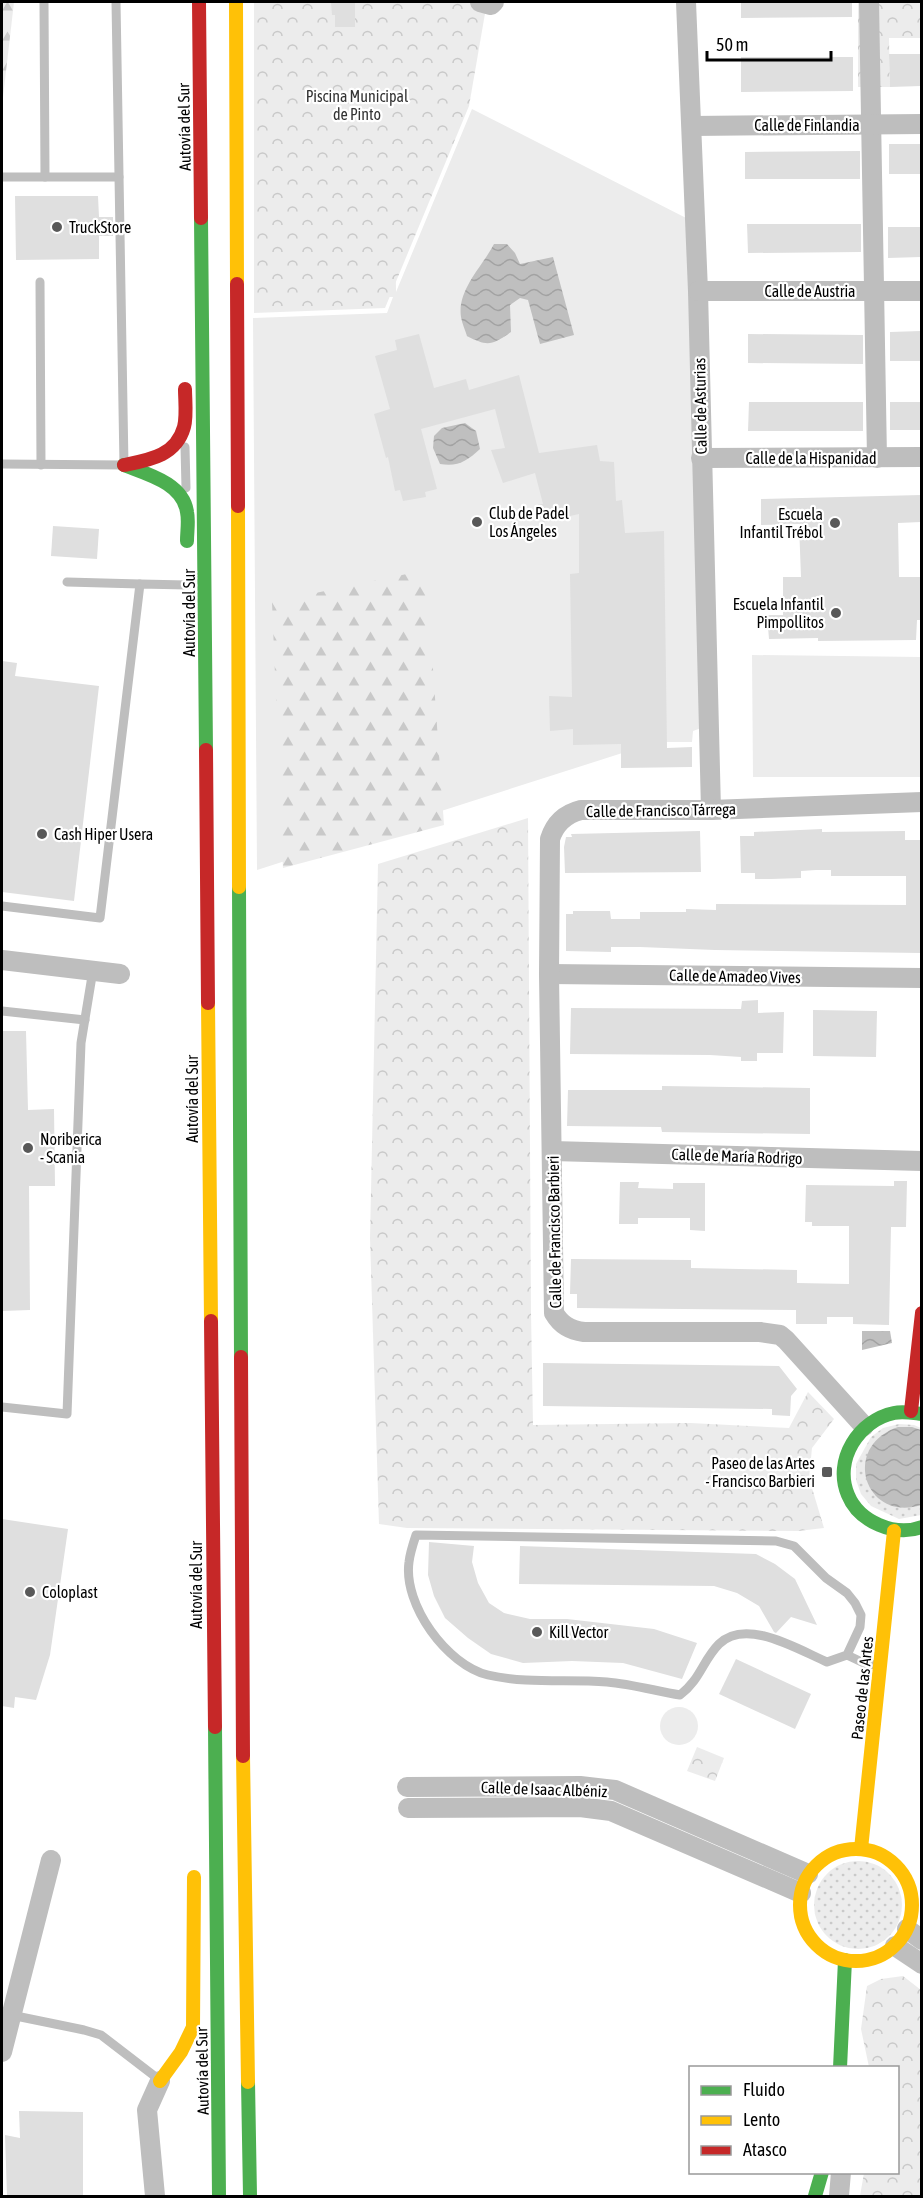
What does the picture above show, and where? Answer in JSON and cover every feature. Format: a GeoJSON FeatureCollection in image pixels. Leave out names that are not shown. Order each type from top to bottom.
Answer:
{"type":"FeatureCollection","features":[{"type":"Feature","properties":{"kind":"main road","name":"Autovía del Sur"},"geometry":{"type":"LineString","coordinates":[[199,2],[219,2196]]}},
{"type":"Feature","properties":{"kind":"main road"},"geometry":{"type":"LineString","coordinates":[[236,2],[242,1678],[250,2196]]}},
{"type":"Feature","properties":{"kind":"main road"},"geometry":{"type":"LineString","coordinates":[[186,261],[202,194]]}},
{"type":"Feature","properties":{"kind":"main road"},"geometry":{"type":"LineString","coordinates":[[124,465],[154,459],[172,448],[184,427],[185,380]]}},
{"type":"Feature","properties":{"kind":"main road"},"geometry":{"type":"LineString","coordinates":[[124,465],[174,488],[186,507],[187,552]]}},
{"type":"Feature","properties":{"kind":"main road"},"geometry":{"type":"LineString","coordinates":[[191,630],[206,694]]}},
{"type":"Feature","properties":{"kind":"main road"},"geometry":{"type":"LineString","coordinates":[[921,1313],[916,1413],[893,1412],[878,1417],[864,1426],[848,1448],[844,1461],[844,1480],[850,1498],[859,1512],[875,1524],[894,1531],[915,1530],[921,1527]]}},
{"type":"Feature","properties":{"kind":"main road","name":"Paseo de las Artes"},"geometry":{"type":"LineString","coordinates":[[861,1849],[894,1531]]}},
{"type":"Feature","properties":{"kind":"main road"},"geometry":{"type":"LineString","coordinates":[[201,1760],[214,1694]]}},
{"type":"Feature","properties":{"kind":"main road"},"geometry":{"type":"LineString","coordinates":[[861,1849],[885,1857],[901,1870],[910,1890],[914,1935],[885,1953],[867,1960],[844,1960],[825,1953],[810,1938],[800,1918],[801,1893],[808,1874],[823,1858],[841,1850],[861,1849]]}},
{"type":"Feature","properties":{"kind":"main road"},"geometry":{"type":"LineString","coordinates":[[160,2081],[181,2052],[193,2027],[194,1864]]}},
{"type":"Feature","properties":{"kind":"main road"},"geometry":{"type":"LineString","coordinates":[[840,2066],[844,1960]]}},
{"type":"Feature","properties":{"kind":"main road"},"geometry":{"type":"LineString","coordinates":[[815,2196],[821,2174]]}},
{"type":"Feature","properties":{"kind":"street"},"geometry":{"type":"LineString","coordinates":[[480,2],[490,5],[494,2]]}},
{"type":"Feature","properties":{"kind":"street","name":"Calle de Asturias"},"geometry":{"type":"LineString","coordinates":[[686,2],[698,291],[711,810]]}},
{"type":"Feature","properties":{"kind":"street"},"geometry":{"type":"LineString","coordinates":[[869,2],[877,458]]}},
{"type":"Feature","properties":{"kind":"street","name":"Calle de Finlandia"},"geometry":{"type":"LineString","coordinates":[[692,126],[921,124]]}},
{"type":"Feature","properties":{"kind":"street","name":"Calle de Austria"},"geometry":{"type":"LineString","coordinates":[[698,291],[921,291]]}},
{"type":"Feature","properties":{"kind":"street","name":"Calle de la Hispanidad"},"geometry":{"type":"LineString","coordinates":[[701,458],[921,457]]}},
{"type":"Feature","properties":{"kind":"street","name":"Calle de Francisco Tárrega"},"geometry":{"type":"LineString","coordinates":[[549,974],[550,838],[559,822],[573,812],[581,810],[711,810],[921,802]]}},
{"type":"Feature","properties":{"kind":"street"},"geometry":{"type":"LineString","coordinates":[[2,960],[120,974]]}},
{"type":"Feature","properties":{"kind":"street","name":"Calle de Amadeo Vives"},"geometry":{"type":"LineString","coordinates":[[549,974],[921,978]]}},
{"type":"Feature","properties":{"kind":"street","name":"Calle de Francisco Barbieri"},"geometry":{"type":"LineString","coordinates":[[549,974],[553,1303],[554,1313],[559,1322],[584,1332],[760,1332],[780,1335],[864,1426]]}},
{"type":"Feature","properties":{"kind":"street","name":"Calle de María Rodrigo"},"geometry":{"type":"LineString","coordinates":[[552,1151],[921,1161]]}},
{"type":"Feature","properties":{"kind":"street","name":"Calle de Isaac Albéniz"},"geometry":{"type":"LineString","coordinates":[[407,1787],[580,1786],[615,1790],[808,1874]]}},
{"type":"Feature","properties":{"kind":"street","name":"Calle de Isaac Albéniz"},"geometry":{"type":"LineString","coordinates":[[408,1808],[580,1807],[611,1811],[801,1893]]}},
{"type":"Feature","properties":{"kind":"street"},"geometry":{"type":"LineString","coordinates":[[2,2052],[51,1860]]}},
{"type":"Feature","properties":{"kind":"street"},"geometry":{"type":"LineString","coordinates":[[895,1946],[921,1964]]}},
{"type":"Feature","properties":{"kind":"street"},"geometry":{"type":"LineString","coordinates":[[155,2196],[147,2110],[160,2081]]}},
{"type":"Feature","properties":{"kind":"street"},"geometry":{"type":"LineString","coordinates":[[839,2196],[841,2174]]}},
{"type":"Feature","properties":{"kind":"lane"},"geometry":{"type":"LineString","coordinates":[[44,2],[45,177]]}},
{"type":"Feature","properties":{"kind":"lane"},"geometry":{"type":"LineString","coordinates":[[2,464],[124,465],[116,2]]}},
{"type":"Feature","properties":{"kind":"lane"},"geometry":{"type":"LineString","coordinates":[[2,177],[119,177]]}},
{"type":"Feature","properties":{"kind":"lane"},"geometry":{"type":"LineString","coordinates":[[40,282],[41,465]]}},
{"type":"Feature","properties":{"kind":"lane"},"geometry":{"type":"LineString","coordinates":[[184,427],[186,507]]}},
{"type":"Feature","properties":{"kind":"lane"},"geometry":{"type":"LineString","coordinates":[[67,582],[187,585]]}},
{"type":"Feature","properties":{"kind":"lane"},"geometry":{"type":"LineString","coordinates":[[2,906],[100,918],[140,584]]}},
{"type":"Feature","properties":{"kind":"lane"},"geometry":{"type":"LineString","coordinates":[[2,1407],[67,1414],[80,1055],[93,970]]}},
{"type":"Feature","properties":{"kind":"lane"},"geometry":{"type":"LineString","coordinates":[[2,1011],[85,1020]]}},
{"type":"Feature","properties":{"kind":"lane"},"geometry":{"type":"LineString","coordinates":[[846,1655],[860,1627],[861,1616],[855,1604],[847,1593],[826,1578],[794,1546],[776,1541],[416,1535],[408,1563],[413,1597],[426,1623],[443,1646],[463,1662],[486,1674],[528,1681],[608,1682],[680,1695],[692,1686],[720,1643],[735,1633],[766,1636],[827,1662],[846,1655],[866,1664],[881,1665]]}},
{"type":"Feature","properties":{"kind":"lane"},"geometry":{"type":"LineString","coordinates":[[11,2015],[101,2035],[160,2081]]}},
{"type":"Feature","properties":{"kind":"green space"},"geometry":{"type":"Polygon","coordinates":[[[2,2],[14,2],[2,106],[2,2]]]}},
{"type":"Feature","properties":{"kind":"green space","name":"Piscina Municipal de Pinto"},"geometry":{"type":"Polygon","coordinates":[[[254,2],[487,2],[469,106],[385,308],[254,313],[254,2]]]}},
{"type":"Feature","properties":{"kind":"green space"},"geometry":{"type":"Polygon","coordinates":[[[858,2],[921,2],[921,38],[889,38],[890,87],[858,87],[858,2]]]}},
{"type":"Feature","properties":{"kind":"green space","name":"Club de Padel Los Ángeles"},"geometry":{"type":"Polygon","coordinates":[[[472,109],[690,220],[704,727],[693,731],[692,742],[666,742],[666,739],[257,870],[253,318],[387,313],[393,297],[303,297],[395,220],[396,292],[472,109]]]}},
{"type":"Feature","properties":{"kind":"green space"},"geometry":{"type":"Polygon","coordinates":[[[426,570],[444,825],[283,868],[272,602],[426,570]]]}},
{"type":"Feature","properties":{"kind":"green space"},"geometry":{"type":"Polygon","coordinates":[[[752,655],[921,657],[921,777],[753,777],[752,655]]]}},
{"type":"Feature","properties":{"kind":"green space"},"geometry":{"type":"Polygon","coordinates":[[[528,818],[533,1425],[690,1423],[789,1428],[808,1392],[834,1419],[812,1448],[809,1478],[824,1528],[798,1531],[407,1528],[379,1524],[370,1238],[378,864],[528,818]]]}},
{"type":"Feature","properties":{"kind":"green space"},"geometry":{"type":"Polygon","coordinates":[[[899,1424],[921,1428],[921,1515],[899,1519],[871,1506],[861,1494],[856,1480],[856,1464],[871,1437],[883,1428],[899,1424]]]}},
{"type":"Feature","properties":{"kind":"green space"},"geometry":{"type":"Polygon","coordinates":[[[679,1707],[693,1712],[698,1726],[693,1740],[679,1745],[665,1740],[660,1726],[665,1712],[679,1707]]]}},
{"type":"Feature","properties":{"kind":"green space"},"geometry":{"type":"Polygon","coordinates":[[[697,1747],[724,1758],[715,1781],[687,1771],[697,1747]]]}},
{"type":"Feature","properties":{"kind":"green space"},"geometry":{"type":"Polygon","coordinates":[[[849,1861],[867,1861],[883,1868],[895,1880],[902,1896],[902,1914],[895,1930],[883,1942],[867,1949],[849,1949],[833,1942],[821,1930],[814,1914],[814,1896],[821,1880],[833,1868],[849,1861]]]}},
{"type":"Feature","properties":{"kind":"green space"},"geometry":{"type":"Polygon","coordinates":[[[903,1976],[921,1990],[921,2196],[860,2196],[864,2174],[899,2174],[899,2066],[869,2066],[861,2029],[867,1986],[881,1979],[903,1976]]]}},
{"type":"Feature","properties":{"kind":"water"},"geometry":{"type":"Polygon","coordinates":[[[494,244],[507,244],[515,253],[520,264],[553,257],[574,335],[540,344],[528,300],[520,298],[510,305],[511,332],[490,343],[480,342],[467,336],[461,317],[463,297],[494,244]]]}},
{"type":"Feature","properties":{"kind":"water"},"geometry":{"type":"Polygon","coordinates":[[[465,423],[476,431],[480,449],[462,462],[452,465],[440,464],[433,448],[434,436],[442,428],[465,423]]]}},
{"type":"Feature","properties":{"kind":"water"},"geometry":{"type":"Polygon","coordinates":[[[862,1331],[890,1331],[892,1343],[862,1350],[862,1331]]]}},
{"type":"Feature","properties":{"kind":"water"},"geometry":{"type":"Polygon","coordinates":[[[898,1427],[912,1427],[921,1430],[921,1505],[902,1508],[886,1503],[874,1494],[867,1480],[865,1465],[869,1450],[880,1437],[898,1427]]]}},
{"type":"Feature","properties":{"kind":"building"},"geometry":{"type":"Polygon","coordinates":[[[331,2],[355,2],[355,27],[335,27],[335,15],[332,15],[331,2]]]}},
{"type":"Feature","properties":{"kind":"building"},"geometry":{"type":"Polygon","coordinates":[[[741,2],[852,2],[852,17],[741,18],[741,2]]]}},
{"type":"Feature","properties":{"kind":"building"},"geometry":{"type":"Polygon","coordinates":[[[889,54],[921,54],[921,86],[890,87],[889,54]]]}},
{"type":"Feature","properties":{"kind":"building"},"geometry":{"type":"Polygon","coordinates":[[[741,57],[853,57],[853,91],[741,92],[741,57]]]}},
{"type":"Feature","properties":{"kind":"building"},"geometry":{"type":"Polygon","coordinates":[[[889,144],[921,144],[921,174],[889,174],[889,144]]]}},
{"type":"Feature","properties":{"kind":"building"},"geometry":{"type":"Polygon","coordinates":[[[860,151],[860,179],[745,179],[745,152],[860,151]]]}},
{"type":"Feature","properties":{"kind":"building","name":"TruckStore"},"geometry":{"type":"Polygon","coordinates":[[[15,196],[98,196],[99,217],[113,217],[113,236],[99,236],[99,259],[16,260],[15,196]]]}},
{"type":"Feature","properties":{"kind":"building"},"geometry":{"type":"Polygon","coordinates":[[[747,224],[861,224],[861,252],[748,253],[747,224]]]}},
{"type":"Feature","properties":{"kind":"building"},"geometry":{"type":"Polygon","coordinates":[[[888,227],[921,227],[921,257],[888,258],[888,227]]]}},
{"type":"Feature","properties":{"kind":"building"},"geometry":{"type":"Polygon","coordinates":[[[921,331],[921,361],[890,361],[890,332],[921,331]]]}},
{"type":"Feature","properties":{"kind":"building"},"geometry":{"type":"Polygon","coordinates":[[[419,334],[434,388],[466,379],[469,390],[519,375],[539,453],[597,445],[600,461],[614,462],[616,501],[622,500],[625,533],[664,531],[667,748],[692,747],[692,767],[621,768],[621,744],[573,745],[573,729],[550,731],[549,696],[572,697],[570,574],[579,573],[579,514],[543,522],[538,504],[543,504],[535,473],[503,483],[491,450],[505,448],[495,409],[421,429],[437,489],[425,492],[426,497],[403,501],[400,490],[395,491],[388,457],[386,458],[374,414],[390,409],[375,356],[397,350],[395,340],[419,334]]]}},
{"type":"Feature","properties":{"kind":"building"},"geometry":{"type":"Polygon","coordinates":[[[748,334],[863,335],[863,364],[748,363],[748,334]]]}},
{"type":"Feature","properties":{"kind":"building"},"geometry":{"type":"Polygon","coordinates":[[[749,402],[863,402],[863,431],[748,431],[749,402]]]}},
{"type":"Feature","properties":{"kind":"building"},"geometry":{"type":"Polygon","coordinates":[[[890,402],[921,402],[921,430],[890,430],[890,402]]]}},
{"type":"Feature","properties":{"kind":"building"},"geometry":{"type":"Polygon","coordinates":[[[921,495],[921,522],[898,523],[899,577],[921,577],[921,620],[917,620],[916,640],[769,639],[767,615],[783,615],[783,577],[801,577],[799,524],[761,525],[761,499],[921,495]]]}},
{"type":"Feature","properties":{"kind":"building"},"geometry":{"type":"Polygon","coordinates":[[[53,526],[99,529],[97,559],[51,556],[53,526]]]}},
{"type":"Feature","properties":{"kind":"building","name":"Cash Hiper Usera"},"geometry":{"type":"Polygon","coordinates":[[[2,661],[17,663],[15,676],[99,686],[74,901],[2,892],[2,661]]]}},
{"type":"Feature","properties":{"kind":"building"},"geometry":{"type":"Polygon","coordinates":[[[822,829],[822,832],[905,831],[905,840],[921,840],[921,953],[640,947],[611,947],[611,952],[566,951],[566,914],[573,914],[573,911],[610,911],[611,919],[640,919],[640,912],[716,910],[716,904],[906,905],[906,876],[831,876],[831,870],[816,870],[801,871],[801,878],[755,879],[755,873],[741,873],[740,836],[754,836],[754,832],[822,829]]]}},
{"type":"Feature","properties":{"kind":"building"},"geometry":{"type":"Polygon","coordinates":[[[700,831],[701,872],[565,873],[564,847],[566,837],[572,837],[571,834],[700,831]]]}},
{"type":"Feature","properties":{"kind":"building"},"geometry":{"type":"Polygon","coordinates":[[[758,1000],[758,1013],[784,1012],[783,1053],[757,1053],[757,1061],[741,1061],[741,1057],[710,1055],[570,1054],[571,1008],[741,1009],[742,1001],[758,1000]]]}},
{"type":"Feature","properties":{"kind":"building"},"geometry":{"type":"Polygon","coordinates":[[[813,1010],[877,1011],[876,1057],[813,1056],[813,1010]]]}},
{"type":"Feature","properties":{"kind":"building","name":"Noriberica - Scania"},"geometry":{"type":"Polygon","coordinates":[[[2,1031],[26,1031],[28,1110],[54,1109],[55,1186],[29,1186],[30,1310],[2,1311],[2,1031]]]}},
{"type":"Feature","properties":{"kind":"building"},"geometry":{"type":"Polygon","coordinates":[[[662,1086],[810,1088],[810,1134],[662,1132],[661,1127],[567,1126],[568,1090],[662,1090],[662,1086]]]}},
{"type":"Feature","properties":{"kind":"building"},"geometry":{"type":"Polygon","coordinates":[[[894,1181],[907,1181],[906,1227],[891,1227],[889,1325],[853,1324],[853,1317],[827,1317],[827,1324],[796,1324],[796,1310],[577,1308],[577,1294],[570,1294],[571,1259],[691,1260],[691,1268],[797,1270],[797,1283],[849,1284],[849,1226],[812,1226],[812,1222],[805,1222],[806,1185],[894,1186],[894,1181]]]}},
{"type":"Feature","properties":{"kind":"building"},"geometry":{"type":"Polygon","coordinates":[[[620,1182],[639,1182],[638,1188],[673,1189],[673,1183],[705,1183],[705,1231],[690,1230],[690,1218],[638,1218],[638,1224],[619,1224],[620,1182]]]}},
{"type":"Feature","properties":{"kind":"building"},"geometry":{"type":"Polygon","coordinates":[[[543,1363],[779,1366],[797,1389],[791,1396],[790,1416],[772,1415],[772,1409],[543,1406],[543,1363]]]}},
{"type":"Feature","properties":{"kind":"building","name":"Coloplast"},"geometry":{"type":"Polygon","coordinates":[[[2,1519],[68,1529],[50,1655],[36,1700],[15,1697],[14,1708],[2,1706],[2,1519]]]}},
{"type":"Feature","properties":{"kind":"building"},"geometry":{"type":"Polygon","coordinates":[[[429,1542],[474,1546],[472,1562],[478,1583],[489,1603],[504,1613],[530,1619],[567,1619],[654,1629],[697,1643],[682,1679],[623,1663],[572,1661],[523,1663],[491,1654],[445,1618],[434,1596],[428,1575],[429,1542]]]}},
{"type":"Feature","properties":{"kind":"building"},"geometry":{"type":"Polygon","coordinates":[[[520,1546],[756,1554],[775,1564],[795,1579],[817,1625],[791,1617],[776,1633],[759,1606],[737,1593],[714,1586],[519,1584],[520,1546]]]}},
{"type":"Feature","properties":{"kind":"building"},"geometry":{"type":"Polygon","coordinates":[[[736,1659],[811,1694],[795,1729],[719,1694],[736,1659]]]}},
{"type":"Feature","properties":{"kind":"building"},"geometry":{"type":"Polygon","coordinates":[[[19,2111],[83,2112],[83,2196],[7,2196],[5,2135],[20,2138],[19,2111]]]}},
{"type":"Feature","properties":{"kind":"traffic: fast"},"geometry":{"type":"LineString","coordinates":[[201,218],[206,750]]}},
{"type":"Feature","properties":{"kind":"traffic: fast"},"geometry":{"type":"LineString","coordinates":[[124,465],[163,481],[179,494],[187,512],[187,541]]}},
{"type":"Feature","properties":{"kind":"traffic: fast"},"geometry":{"type":"LineString","coordinates":[[239,887],[241,1357]]}},
{"type":"Feature","properties":{"kind":"traffic: fast"},"geometry":{"type":"LineString","coordinates":[[922,1414],[894,1413],[870,1424],[852,1444],[844,1468],[844,1482],[848,1495],[853,1505],[869,1520],[901,1530],[922,1527]]}},
{"type":"Feature","properties":{"kind":"traffic: fast"},"geometry":{"type":"LineString","coordinates":[[215,1727],[219,2196]]}},
{"type":"Feature","properties":{"kind":"traffic: fast"},"geometry":{"type":"LineString","coordinates":[[840,2066],[845,1960]]}},
{"type":"Feature","properties":{"kind":"traffic: fast"},"geometry":{"type":"LineString","coordinates":[[248,2082],[250,2196]]}},
{"type":"Feature","properties":{"kind":"traffic: fast"},"geometry":{"type":"LineString","coordinates":[[815,2196],[821,2174]]}},
{"type":"Feature","properties":{"kind":"traffic: slow"},"geometry":{"type":"LineString","coordinates":[[236,2],[237,284]]}},
{"type":"Feature","properties":{"kind":"traffic: slow"},"geometry":{"type":"LineString","coordinates":[[238,506],[239,887]]}},
{"type":"Feature","properties":{"kind":"traffic: slow"},"geometry":{"type":"LineString","coordinates":[[208,1003],[211,1321]]}},
{"type":"Feature","properties":{"kind":"traffic: slow"},"geometry":{"type":"LineString","coordinates":[[861,1849],[894,1531]]}},
{"type":"Feature","properties":{"kind":"traffic: slow"},"geometry":{"type":"LineString","coordinates":[[243,1756],[248,2082]]}},
{"type":"Feature","properties":{"kind":"traffic: slow"},"geometry":{"type":"LineString","coordinates":[[856,1849],[877,1853],[896,1865],[908,1884],[912,1905],[908,1926],[896,1945],[877,1957],[856,1961],[835,1957],[816,1945],[804,1926],[800,1905],[804,1884],[816,1865],[835,1853],[856,1849]]}},
{"type":"Feature","properties":{"kind":"traffic: slow"},"geometry":{"type":"LineString","coordinates":[[160,2081],[181,2052],[193,2027],[194,1877]]}},
{"type":"Feature","properties":{"kind":"traffic: jam"},"geometry":{"type":"LineString","coordinates":[[199,2],[201,218]]}},
{"type":"Feature","properties":{"kind":"traffic: jam"},"geometry":{"type":"LineString","coordinates":[[237,284],[238,506]]}},
{"type":"Feature","properties":{"kind":"traffic: jam"},"geometry":{"type":"LineString","coordinates":[[124,465],[160,455],[175,444],[185,423],[185,389]]}},
{"type":"Feature","properties":{"kind":"traffic: jam"},"geometry":{"type":"LineString","coordinates":[[206,750],[208,1003]]}},
{"type":"Feature","properties":{"kind":"traffic: jam"},"geometry":{"type":"LineString","coordinates":[[911,1411],[922,1313]]}},
{"type":"Feature","properties":{"kind":"traffic: jam"},"geometry":{"type":"LineString","coordinates":[[211,1321],[215,1727]]}},
{"type":"Feature","properties":{"kind":"traffic: jam"},"geometry":{"type":"LineString","coordinates":[[241,1357],[243,1756]]}},
{"type":"Feature","properties":{"kind":"place","name":"TruckStore"},"geometry":{"type":"Point","coordinates":[57,227]}},
{"type":"Feature","properties":{"kind":"place","name":"Club de Padel Los Ángeles"},"geometry":{"type":"Point","coordinates":[477,522]}},
{"type":"Feature","properties":{"kind":"place","name":"Escuela Infantil Trébol"},"geometry":{"type":"Point","coordinates":[835,523]}},
{"type":"Feature","properties":{"kind":"place","name":"Escuela Infantil Pimpollitos"},"geometry":{"type":"Point","coordinates":[836,613]}},
{"type":"Feature","properties":{"kind":"place","name":"Cash Hiper Usera"},"geometry":{"type":"Point","coordinates":[42,834]}},
{"type":"Feature","properties":{"kind":"place","name":"Noriberica - Scania"},"geometry":{"type":"Point","coordinates":[28,1148]}},
{"type":"Feature","properties":{"kind":"place","name":"Paseo de las Artes - Francisco Barbieri"},"geometry":{"type":"Point","coordinates":[827,1472]}},
{"type":"Feature","properties":{"kind":"place","name":"Coloplast"},"geometry":{"type":"Point","coordinates":[30,1592]}},
{"type":"Feature","properties":{"kind":"place","name":"Kill Vector"},"geometry":{"type":"Point","coordinates":[537,1632]}}]}
